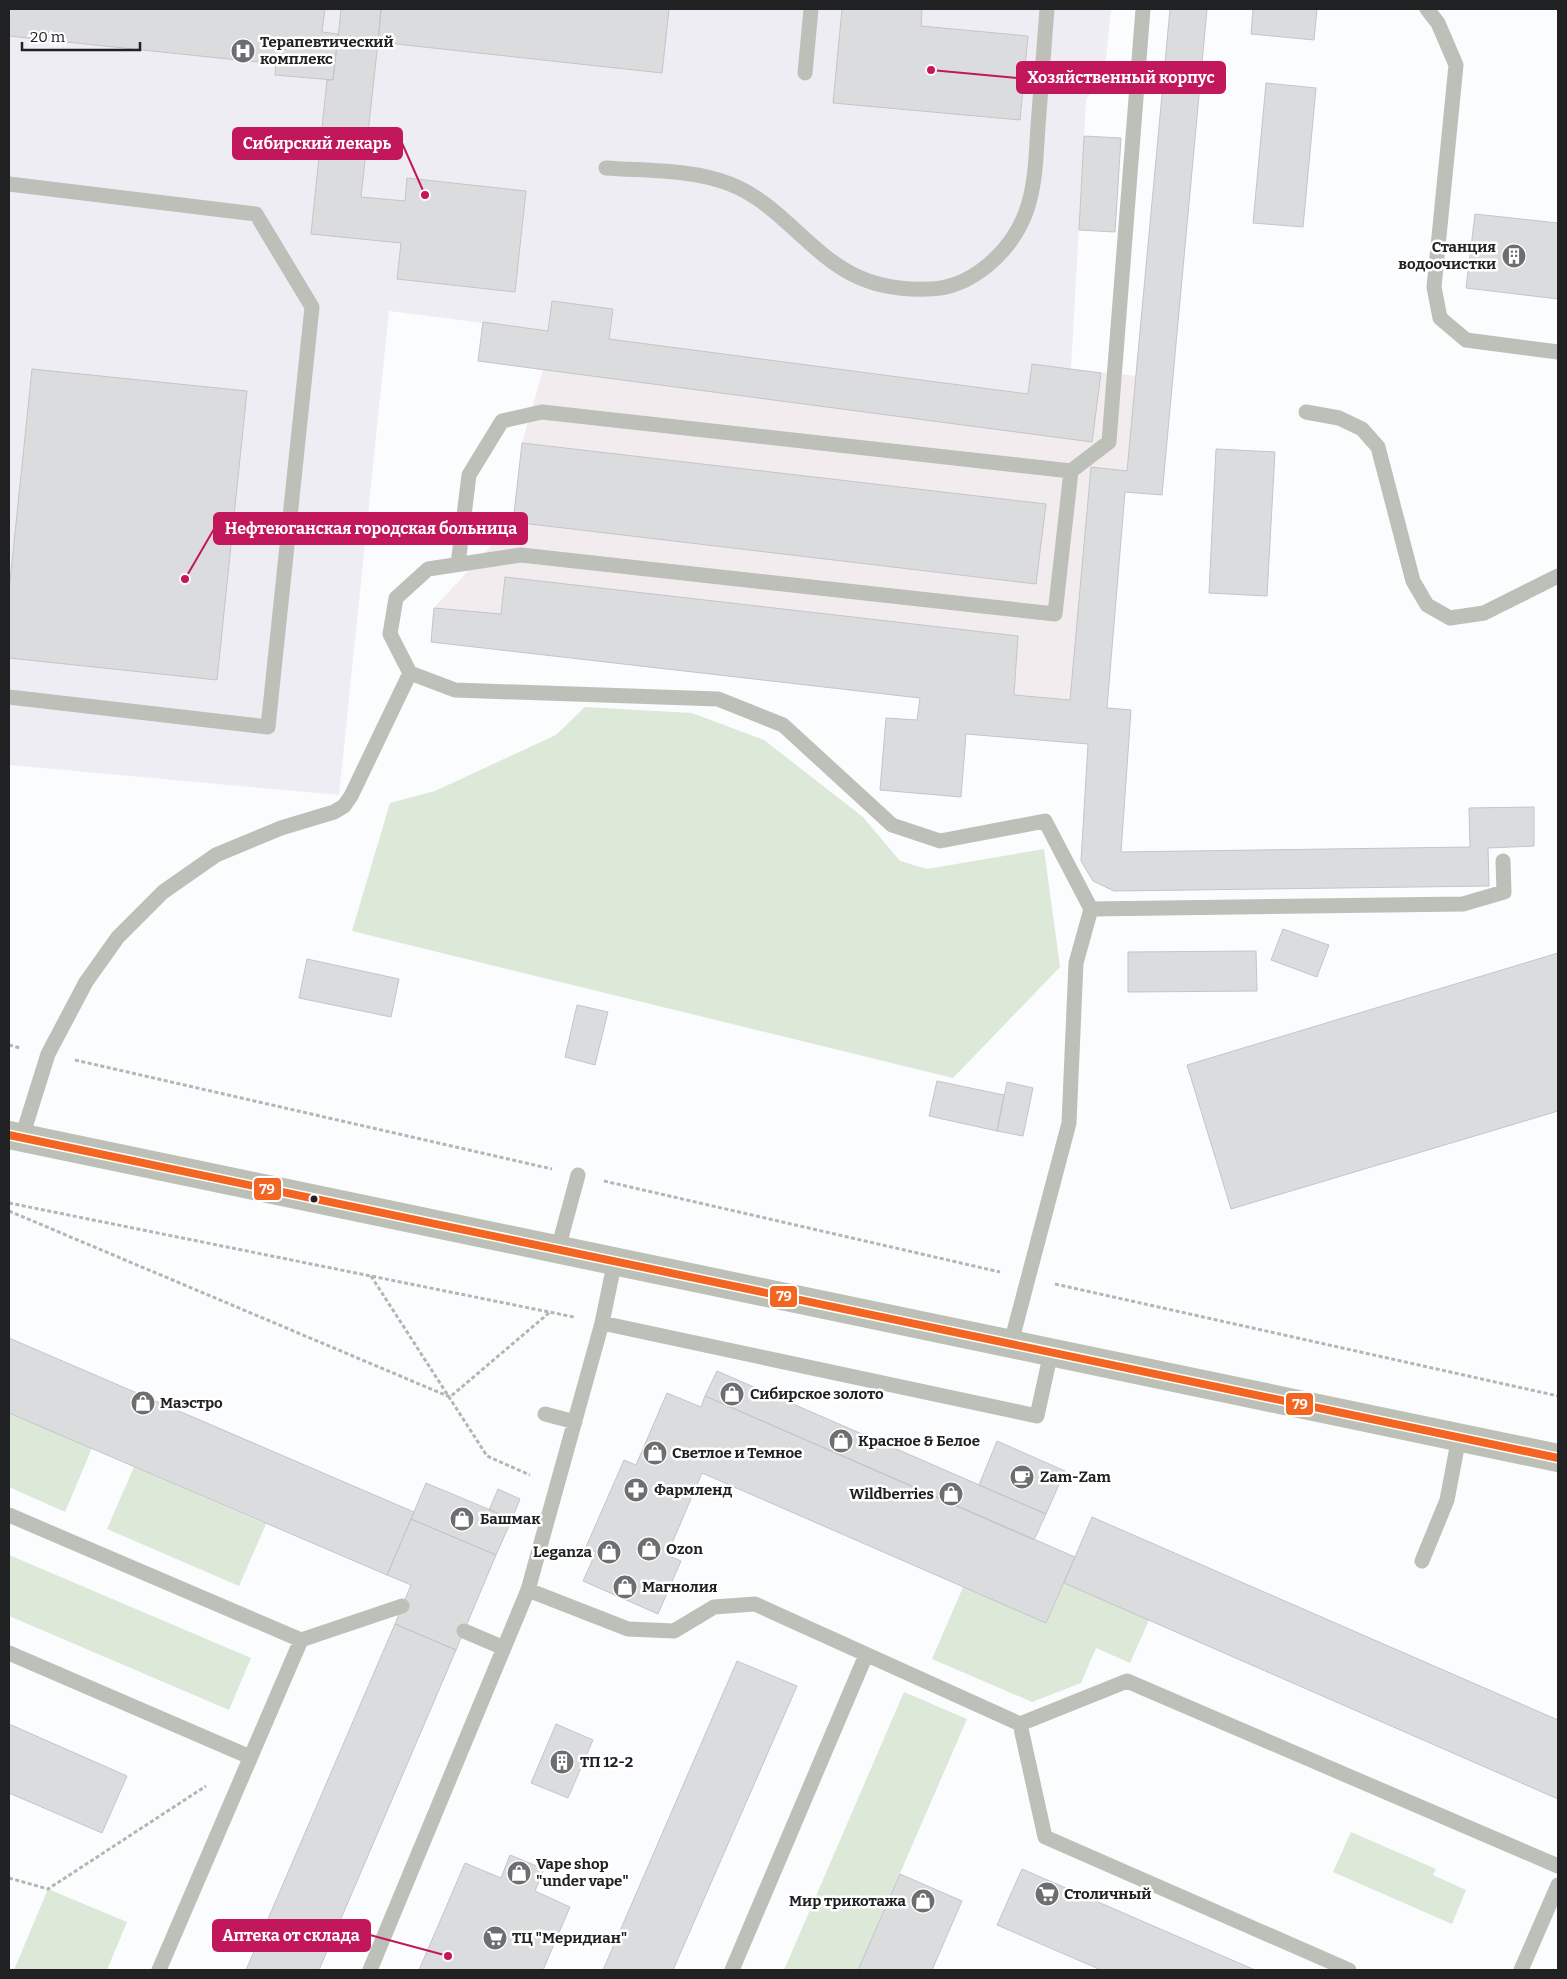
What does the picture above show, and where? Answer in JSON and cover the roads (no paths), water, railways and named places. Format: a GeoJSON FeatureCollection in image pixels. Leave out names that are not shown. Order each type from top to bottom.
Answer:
{"type":"FeatureCollection","features":[{"type":"Feature","properties":{"kind":"main road"},"geometry":{"type":"LineString","coordinates":[[15,1136],[1558,1458]]}},
{"type":"Feature","properties":{"kind":"lane"},"geometry":{"type":"LineString","coordinates":[[805,73],[811,9]]}},
{"type":"Feature","properties":{"kind":"lane"},"geometry":{"type":"LineString","coordinates":[[606,168],[696,175],[729,184],[755,196],[828,258],[853,275],[878,285],[910,290],[944,289],[978,275],[1005,248],[1025,213],[1034,183],[1047,9]]}},
{"type":"Feature","properties":{"kind":"lane"},"geometry":{"type":"LineString","coordinates":[[458,564],[469,474],[502,421],[542,412],[1070,471],[1109,442],[1143,9]]}},
{"type":"Feature","properties":{"kind":"lane"},"geometry":{"type":"LineString","coordinates":[[1427,9],[1438,23],[1456,65],[1434,287],[1440,318],[1466,340],[1558,352]]}},
{"type":"Feature","properties":{"kind":"lane"},"geometry":{"type":"LineString","coordinates":[[9,184],[256,214],[312,306],[268,727],[9,697]]}},
{"type":"Feature","properties":{"kind":"lane"},"geometry":{"type":"LineString","coordinates":[[1306,412],[1339,418],[1362,429],[1378,447],[1413,581],[1427,605],[1450,618],[1484,613],[1558,576]]}},
{"type":"Feature","properties":{"kind":"lane"},"geometry":{"type":"LineString","coordinates":[[1011,1343],[1070,1123],[1076,963],[1091,909],[1045,822],[940,841],[892,825],[783,725],[718,699],[455,690],[410,674],[390,634],[396,598],[428,569],[521,555],[1054,614],[1070,471]]}},
{"type":"Feature","properties":{"kind":"lane"},"geometry":{"type":"LineString","coordinates":[[15,1136],[48,1054],[86,982],[118,937],[163,892],[216,855],[281,828],[334,812],[344,806],[352,796],[410,674]]}},
{"type":"Feature","properties":{"kind":"lane"},"geometry":{"type":"LineString","coordinates":[[1091,909],[1463,904],[1504,892],[1503,861]]}},
{"type":"Feature","properties":{"kind":"lane"},"geometry":{"type":"LineString","coordinates":[[558,1249],[578,1175]]}},
{"type":"Feature","properties":{"kind":"lane"},"geometry":{"type":"LineString","coordinates":[[370,1970],[528,1590],[602,1323],[615,1260]]}},
{"type":"Feature","properties":{"kind":"lane"},"geometry":{"type":"LineString","coordinates":[[602,1323],[1038,1416],[1051,1352]]}},
{"type":"Feature","properties":{"kind":"lane"},"geometry":{"type":"LineString","coordinates":[[545,1414],[575,1422]]}},
{"type":"Feature","properties":{"kind":"lane"},"geometry":{"type":"LineString","coordinates":[[1422,1560],[1447,1500],[1460,1437]]}},
{"type":"Feature","properties":{"kind":"lane"},"geometry":{"type":"LineString","coordinates":[[9,1516],[301,1640],[402,1606]]}},
{"type":"Feature","properties":{"kind":"lane"},"geometry":{"type":"LineString","coordinates":[[528,1590],[628,1629],[674,1632],[714,1608],[756,1604],[1020,1724],[1127,1681],[1558,1866]]}},
{"type":"Feature","properties":{"kind":"lane"},"geometry":{"type":"LineString","coordinates":[[464,1631],[504,1648]]}},
{"type":"Feature","properties":{"kind":"lane"},"geometry":{"type":"LineString","coordinates":[[159,1970],[301,1640]]}},
{"type":"Feature","properties":{"kind":"lane"},"geometry":{"type":"LineString","coordinates":[[9,1653],[250,1757]]}},
{"type":"Feature","properties":{"kind":"lane"},"geometry":{"type":"LineString","coordinates":[[732,1970],[866,1655]]}},
{"type":"Feature","properties":{"kind":"lane"},"geometry":{"type":"LineString","coordinates":[[1020,1724],[1045,1836],[1349,1970]]}},
{"type":"Feature","properties":{"kind":"lane"},"geometry":{"type":"LineString","coordinates":[[1521,1970],[1558,1885]]}},
{"type":"Feature","properties":{"kind":"place","name":"Терапевтический комплекс"},"geometry":{"type":"Point","coordinates":[243,51]}},
{"type":"Feature","properties":{"kind":"place","name":"Хозяйственный корпус"},"geometry":{"type":"Point","coordinates":[931,70]}},
{"type":"Feature","properties":{"kind":"place","name":"Сибирский лекарь"},"geometry":{"type":"Point","coordinates":[425,195]}},
{"type":"Feature","properties":{"kind":"place","name":"Станция водоочистки"},"geometry":{"type":"Point","coordinates":[1514,256]}},
{"type":"Feature","properties":{"kind":"place","name":"Нефтеюганская городская больница"},"geometry":{"type":"Point","coordinates":[185,579]}},
{"type":"Feature","properties":{"kind":"place","name":"Сибирское золото"},"geometry":{"type":"Point","coordinates":[732,1394]}},
{"type":"Feature","properties":{"kind":"place","name":"Маэстро"},"geometry":{"type":"Point","coordinates":[143,1403]}},
{"type":"Feature","properties":{"kind":"place","name":"Красное & Белое"},"geometry":{"type":"Point","coordinates":[841,1441]}},
{"type":"Feature","properties":{"kind":"place","name":"Светлое и Темное"},"geometry":{"type":"Point","coordinates":[655,1453]}},
{"type":"Feature","properties":{"kind":"place","name":"Zam-Zam"},"geometry":{"type":"Point","coordinates":[1022,1477]}},
{"type":"Feature","properties":{"kind":"place","name":"Фармленд"},"geometry":{"type":"Point","coordinates":[636,1490]}},
{"type":"Feature","properties":{"kind":"place","name":"Wildberries"},"geometry":{"type":"Point","coordinates":[951,1494]}},
{"type":"Feature","properties":{"kind":"place","name":"Башмак"},"geometry":{"type":"Point","coordinates":[462,1519]}},
{"type":"Feature","properties":{"kind":"place","name":"Ozon"},"geometry":{"type":"Point","coordinates":[649,1549]}},
{"type":"Feature","properties":{"kind":"place","name":"Leganza"},"geometry":{"type":"Point","coordinates":[609,1552]}},
{"type":"Feature","properties":{"kind":"place","name":"Магнолия"},"geometry":{"type":"Point","coordinates":[625,1587]}},
{"type":"Feature","properties":{"kind":"place","name":"ТП 12-2"},"geometry":{"type":"Point","coordinates":[562,1762]}},
{"type":"Feature","properties":{"kind":"place","name":"Vape shop \"under vape\""},"geometry":{"type":"Point","coordinates":[519,1873]}},
{"type":"Feature","properties":{"kind":"place","name":"Столичный"},"geometry":{"type":"Point","coordinates":[1047,1894]}},
{"type":"Feature","properties":{"kind":"place","name":"Мир трикотажа"},"geometry":{"type":"Point","coordinates":[923,1901]}},
{"type":"Feature","properties":{"kind":"place","name":"ТЦ \"Меридиан\""},"geometry":{"type":"Point","coordinates":[495,1938]}},
{"type":"Feature","properties":{"kind":"place","name":"Аптека от склада"},"geometry":{"type":"Point","coordinates":[448,1956]}}]}
